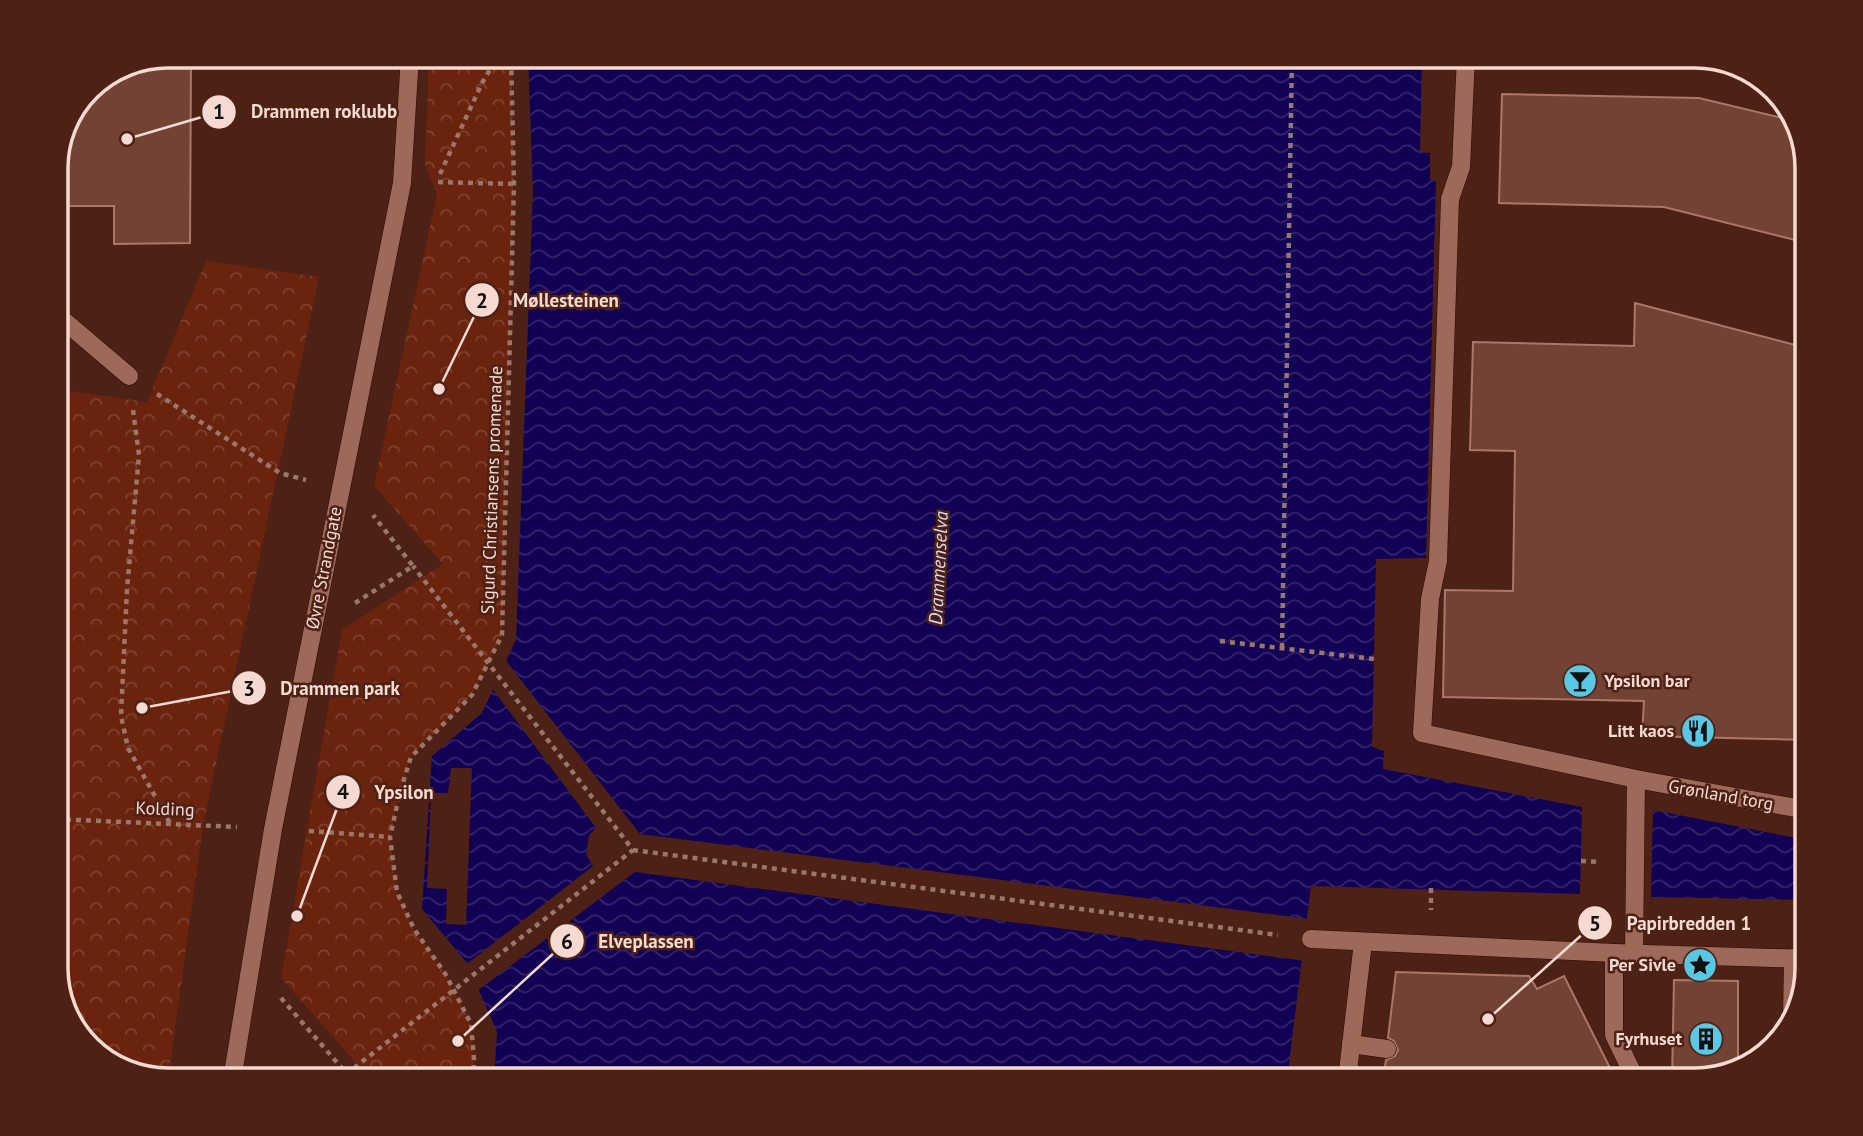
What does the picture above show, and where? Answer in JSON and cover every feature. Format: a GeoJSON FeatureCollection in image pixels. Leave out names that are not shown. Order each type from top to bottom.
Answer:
{"type":"FeatureCollection","features":[{"type":"Feature","properties":{"kind":"street","name":"Øvre Strandgate"},"geometry":{"type":"LineString","coordinates":[[234,1068],[273,829],[402,183],[409,68]]}},
{"type":"Feature","properties":{"kind":"street","name":"Grønland torg"},"geometry":{"type":"LineString","coordinates":[[1465,68],[1461,167],[1450,199],[1438,561],[1430,599],[1422,733],[1636,779],[1795,808]]}},
{"type":"Feature","properties":{"kind":"street"},"geometry":{"type":"LineString","coordinates":[[68,324],[129,376]]}},
{"type":"Feature","properties":{"kind":"street"},"geometry":{"type":"LineString","coordinates":[[1634,954],[1636,779]]}},
{"type":"Feature","properties":{"kind":"street"},"geometry":{"type":"LineString","coordinates":[[1311,939],[1795,959]]}},
{"type":"Feature","properties":{"kind":"street"},"geometry":{"type":"LineString","coordinates":[[1348,1068],[1363,942]]}},
{"type":"Feature","properties":{"kind":"street"},"geometry":{"type":"LineString","coordinates":[[1614,953],[1614,1035],[1630,1068]]}},
{"type":"Feature","properties":{"kind":"street"},"geometry":{"type":"LineString","coordinates":[[1351,1044],[1387,1049]]}},
{"type":"Feature","properties":{"kind":"path"},"geometry":{"type":"LineString","coordinates":[[491,68],[436,183],[514,184]]}},
{"type":"Feature","properties":{"kind":"path","name":"Sigurd Christiansens promenade"},"geometry":{"type":"LineString","coordinates":[[474,1068],[471,1024],[446,975],[414,929],[397,892],[390,836],[411,757],[472,695],[502,635],[514,184],[512,68]]}},
{"type":"Feature","properties":{"kind":"path"},"geometry":{"type":"LineString","coordinates":[[1282,648],[1292,68]]}},
{"type":"Feature","properties":{"kind":"path"},"geometry":{"type":"LineString","coordinates":[[129,376],[280,473],[357,495],[633,850],[1311,939]]}},
{"type":"Feature","properties":{"kind":"path"},"geometry":{"type":"LineString","coordinates":[[129,376],[139,455],[127,589],[121,716],[128,748],[170,823]]}},
{"type":"Feature","properties":{"kind":"path"},"geometry":{"type":"LineString","coordinates":[[312,631],[413,566]]}},
{"type":"Feature","properties":{"kind":"path"},"geometry":{"type":"LineString","coordinates":[[1220,641],[1374,659]]}},
{"type":"Feature","properties":{"kind":"path","name":"Kolding"},"geometry":{"type":"LineString","coordinates":[[68,819],[273,829]]}},
{"type":"Feature","properties":{"kind":"path"},"geometry":{"type":"LineString","coordinates":[[332,832],[390,836]]}},
{"type":"Feature","properties":{"kind":"path"},"geometry":{"type":"LineString","coordinates":[[354,1068],[633,850]]}},
{"type":"Feature","properties":{"kind":"path"},"geometry":{"type":"LineString","coordinates":[[251,962],[342,1068]]}},
{"type":"Feature","properties":{"kind":"green space"},"geometry":{"type":"Polygon","coordinates":[[[429,68],[511,68],[514,184],[502,635],[472,695],[411,757],[390,836],[397,892],[414,929],[446,975],[471,1024],[474,1068],[360,1068],[281,978],[342,630],[443,564],[374,486],[437,194],[425,165],[429,68]]]}},
{"type":"Feature","properties":{"kind":"green space"},"geometry":{"type":"Polygon","coordinates":[[[206,261],[319,277],[203,825],[170,1068],[130,1060],[102,1043],[79,1012],[68,974],[68,391],[147,402],[206,261]]]}},
{"type":"Feature","properties":{"kind":"water","name":"Drammenselva"},"geometry":{"type":"Polygon","coordinates":[[[528,68],[1422,68],[1420,152],[1430,153],[1430,180],[1436,180],[1426,558],[1376,559],[1372,747],[1384,751],[1383,769],[1582,807],[1580,894],[1311,886],[1288,1068],[495,1068],[497,1032],[467,963],[422,909],[432,756],[482,713],[516,640],[533,192],[528,68]]]}},
{"type":"Feature","properties":{"kind":"water"},"geometry":{"type":"Polygon","coordinates":[[[1653,810],[1795,838],[1795,900],[1651,897],[1653,810]]]}},
{"type":"Feature","properties":{"kind":"pier"},"geometry":{"type":"Polygon","coordinates":[[[504,658],[640,834],[1310,919],[1305,961],[635,872],[476,992],[464,966],[593,866],[586,854],[589,835],[596,828],[491,687],[504,658]]]}},
{"type":"Feature","properties":{"kind":"pier"},"geometry":{"type":"Polygon","coordinates":[[[451,768],[472,768],[466,925],[446,924],[447,889],[427,888],[431,793],[448,793],[451,768]]]}},
{"type":"Feature","properties":{"kind":"building"},"geometry":{"type":"Polygon","coordinates":[[[191,68],[190,243],[114,244],[114,206],[68,206],[68,162],[79,124],[102,93],[118,82],[149,70],[191,68]]]}},
{"type":"Feature","properties":{"kind":"building"},"geometry":{"type":"Polygon","coordinates":[[[1502,94],[1699,98],[1780,118],[1793,149],[1795,240],[1664,207],[1499,203],[1502,94]]]}},
{"type":"Feature","properties":{"kind":"building"},"geometry":{"type":"Polygon","coordinates":[[[1635,303],[1795,345],[1795,740],[1642,736],[1644,701],[1443,697],[1445,590],[1513,591],[1515,451],[1470,450],[1473,342],[1634,346],[1635,303]]]}},
{"type":"Feature","properties":{"kind":"building"},"geometry":{"type":"Polygon","coordinates":[[[1396,972],[1529,976],[1537,989],[1564,976],[1610,1068],[1385,1068],[1386,1060],[1395,1056],[1398,1050],[1394,1041],[1388,1038],[1396,972]]]}},
{"type":"Feature","properties":{"kind":"building","name":"Fyrhuset"},"geometry":{"type":"Polygon","coordinates":[[[1674,980],[1738,981],[1738,1058],[1708,1067],[1672,1068],[1674,980]]]}},
{"type":"Feature","properties":{"kind":"place","name":"Drammen roklubb"},"geometry":{"type":"Point","coordinates":[127,139]}},
{"type":"Feature","properties":{"kind":"place","name":"Møllesteinen"},"geometry":{"type":"Point","coordinates":[439,389]}},
{"type":"Feature","properties":{"kind":"place","name":"Ypsilon bar"},"geometry":{"type":"Point","coordinates":[1580,681]}},
{"type":"Feature","properties":{"kind":"place","name":"Drammen park"},"geometry":{"type":"Point","coordinates":[142,708]}},
{"type":"Feature","properties":{"kind":"place","name":"Litt kaos"},"geometry":{"type":"Point","coordinates":[1698,731]}},
{"type":"Feature","properties":{"kind":"place","name":"Ypsilon"},"geometry":{"type":"Point","coordinates":[297,916]}},
{"type":"Feature","properties":{"kind":"place","name":"Per Sivle"},"geometry":{"type":"Point","coordinates":[1700,965]}},
{"type":"Feature","properties":{"kind":"place","name":"Papirbredden 1"},"geometry":{"type":"Point","coordinates":[1488,1019]}},
{"type":"Feature","properties":{"kind":"place","name":"Fyrhuset"},"geometry":{"type":"Point","coordinates":[1706,1039]}},
{"type":"Feature","properties":{"kind":"place","name":"Elveplassen"},"geometry":{"type":"Point","coordinates":[458,1041]}}]}
